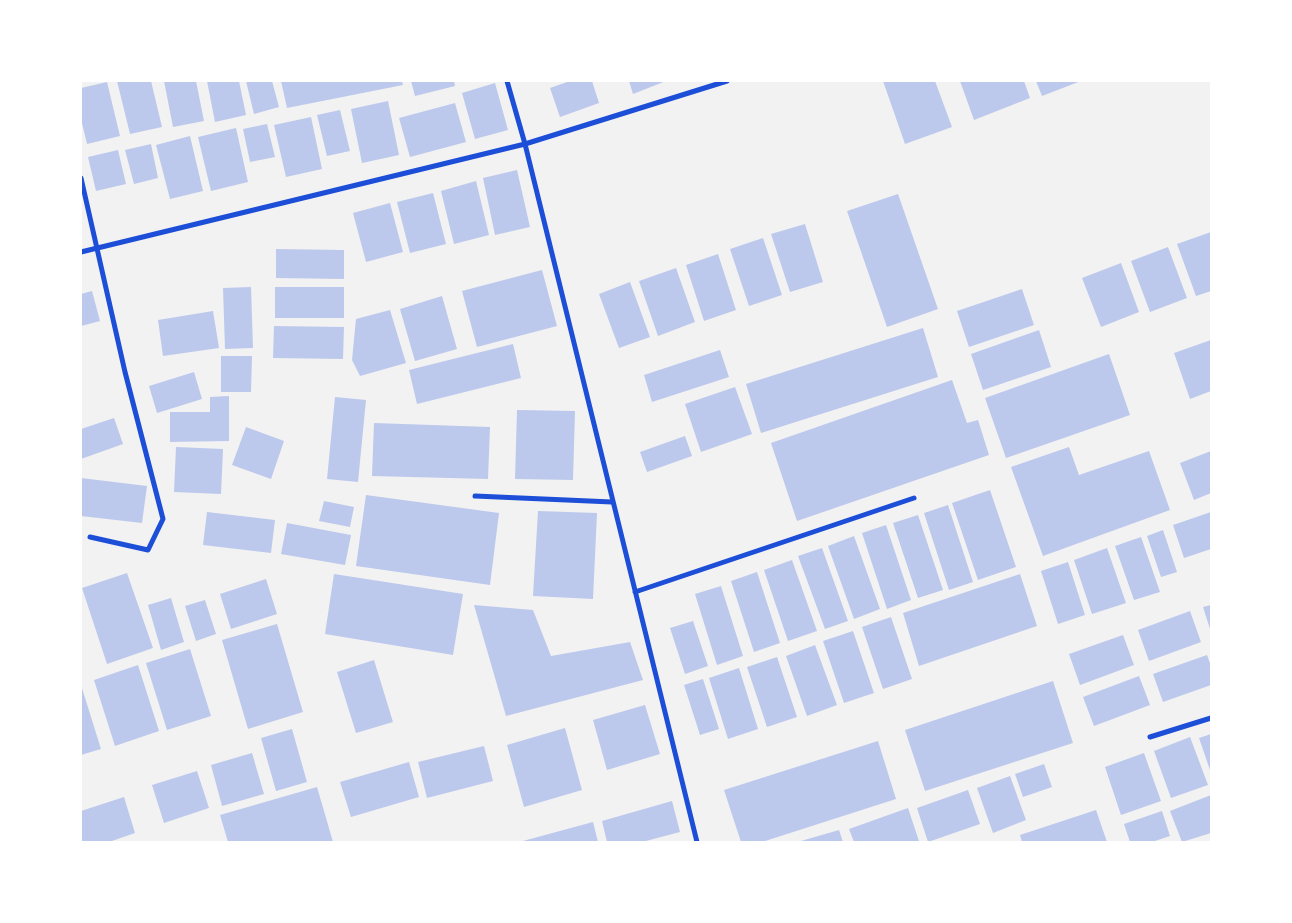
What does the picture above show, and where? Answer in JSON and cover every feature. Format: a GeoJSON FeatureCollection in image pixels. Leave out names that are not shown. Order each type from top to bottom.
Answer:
{"type":"FeatureCollection","features":[{"type":"Feature","properties":{"kind":"street"},"geometry":{"type":"LineString","coordinates":[[507,81],[525,144],[697,842]]}},
{"type":"Feature","properties":{"kind":"street"},"geometry":{"type":"LineString","coordinates":[[81,252],[525,144],[727,81]]}},
{"type":"Feature","properties":{"kind":"street"},"geometry":{"type":"LineString","coordinates":[[81,178],[125,372],[163,519],[148,550],[90,537]]}},
{"type":"Feature","properties":{"kind":"street"},"geometry":{"type":"LineString","coordinates":[[474,496],[612,502]]}},
{"type":"Feature","properties":{"kind":"street"},"geometry":{"type":"LineString","coordinates":[[635,592],[914,498]]}},
{"type":"Feature","properties":{"kind":"street"},"geometry":{"type":"LineString","coordinates":[[1150,737],[1211,718]]}},
{"type":"Feature","properties":{"kind":"building"},"geometry":{"type":"Polygon","coordinates":[[[117,81],[151,81],[162,127],[130,134],[117,81]]]}},
{"type":"Feature","properties":{"kind":"building"},"geometry":{"type":"Polygon","coordinates":[[[164,81],[196,81],[204,121],[173,127],[164,81]]]}},
{"type":"Feature","properties":{"kind":"building"},"geometry":{"type":"Polygon","coordinates":[[[207,81],[239,81],[246,115],[215,122],[207,81]]]}},
{"type":"Feature","properties":{"kind":"building"},"geometry":{"type":"Polygon","coordinates":[[[246,81],[272,81],[279,107],[254,114],[246,81]]]}},
{"type":"Feature","properties":{"kind":"building"},"geometry":{"type":"Polygon","coordinates":[[[281,81],[402,81],[403,85],[287,108],[281,81]]]}},
{"type":"Feature","properties":{"kind":"building"},"geometry":{"type":"Polygon","coordinates":[[[411,81],[454,81],[455,86],[415,96],[411,81]]]}},
{"type":"Feature","properties":{"kind":"building"},"geometry":{"type":"Polygon","coordinates":[[[570,81],[592,81],[599,103],[560,117],[550,88],[570,81]]]}},
{"type":"Feature","properties":{"kind":"building"},"geometry":{"type":"Polygon","coordinates":[[[629,81],[666,81],[633,94],[629,81]]]}},
{"type":"Feature","properties":{"kind":"building"},"geometry":{"type":"Polygon","coordinates":[[[883,81],[935,81],[952,127],[905,144],[883,81]]]}},
{"type":"Feature","properties":{"kind":"building"},"geometry":{"type":"Polygon","coordinates":[[[960,81],[1024,81],[1030,98],[974,120],[960,81]]]}},
{"type":"Feature","properties":{"kind":"building"},"geometry":{"type":"Polygon","coordinates":[[[1036,81],[1081,81],[1042,96],[1036,81]]]}},
{"type":"Feature","properties":{"kind":"building"},"geometry":{"type":"Polygon","coordinates":[[[107,82],[120,136],[87,144],[81,119],[81,88],[107,82]]]}},
{"type":"Feature","properties":{"kind":"building"},"geometry":{"type":"Polygon","coordinates":[[[495,83],[508,130],[475,139],[462,93],[495,83]]]}},
{"type":"Feature","properties":{"kind":"building"},"geometry":{"type":"Polygon","coordinates":[[[388,101],[399,155],[362,163],[351,109],[388,101]]]}},
{"type":"Feature","properties":{"kind":"building"},"geometry":{"type":"Polygon","coordinates":[[[455,103],[466,142],[410,157],[399,118],[455,103]]]}},
{"type":"Feature","properties":{"kind":"building"},"geometry":{"type":"Polygon","coordinates":[[[340,110],[350,151],[327,156],[317,115],[340,110]]]}},
{"type":"Feature","properties":{"kind":"building"},"geometry":{"type":"Polygon","coordinates":[[[311,117],[322,169],[286,177],[274,125],[311,117]]]}},
{"type":"Feature","properties":{"kind":"building"},"geometry":{"type":"Polygon","coordinates":[[[267,124],[275,157],[250,162],[243,129],[267,124]]]}},
{"type":"Feature","properties":{"kind":"building"},"geometry":{"type":"Polygon","coordinates":[[[236,128],[248,182],[211,191],[198,137],[236,128]]]}},
{"type":"Feature","properties":{"kind":"building"},"geometry":{"type":"Polygon","coordinates":[[[190,136],[203,191],[170,199],[156,145],[190,136]]]}},
{"type":"Feature","properties":{"kind":"building"},"geometry":{"type":"Polygon","coordinates":[[[151,144],[158,178],[134,184],[125,150],[151,144]]]}},
{"type":"Feature","properties":{"kind":"building"},"geometry":{"type":"Polygon","coordinates":[[[118,150],[126,184],[96,191],[88,157],[118,150]]]}},
{"type":"Feature","properties":{"kind":"building"},"geometry":{"type":"Polygon","coordinates":[[[517,170],[530,227],[495,235],[483,178],[517,170]]]}},
{"type":"Feature","properties":{"kind":"building"},"geometry":{"type":"Polygon","coordinates":[[[476,181],[489,235],[454,244],[441,191],[476,181]]]}},
{"type":"Feature","properties":{"kind":"building"},"geometry":{"type":"Polygon","coordinates":[[[433,193],[446,244],[410,253],[397,202],[433,193]]]}},
{"type":"Feature","properties":{"kind":"building"},"geometry":{"type":"Polygon","coordinates":[[[898,194],[938,309],[887,327],[847,211],[898,194]]]}},
{"type":"Feature","properties":{"kind":"building"},"geometry":{"type":"Polygon","coordinates":[[[390,203],[403,252],[366,262],[353,213],[390,203]]]}},
{"type":"Feature","properties":{"kind":"building"},"geometry":{"type":"Polygon","coordinates":[[[805,224],[823,282],[790,292],[771,234],[805,224]]]}},
{"type":"Feature","properties":{"kind":"building"},"geometry":{"type":"Polygon","coordinates":[[[1211,232],[1211,291],[1196,296],[1177,244],[1211,232]]]}},
{"type":"Feature","properties":{"kind":"building"},"geometry":{"type":"Polygon","coordinates":[[[763,238],[782,295],[749,306],[730,249],[763,238]]]}},
{"type":"Feature","properties":{"kind":"building"},"geometry":{"type":"Polygon","coordinates":[[[1168,247],[1187,298],[1150,312],[1131,261],[1168,247]]]}},
{"type":"Feature","properties":{"kind":"building"},"geometry":{"type":"Polygon","coordinates":[[[276,249],[344,250],[344,279],[276,278],[276,249]]]}},
{"type":"Feature","properties":{"kind":"building"},"geometry":{"type":"Polygon","coordinates":[[[718,254],[736,310],[704,321],[686,265],[718,254]]]}},
{"type":"Feature","properties":{"kind":"building"},"geometry":{"type":"Polygon","coordinates":[[[1121,263],[1139,312],[1101,327],[1082,278],[1121,263]]]}},
{"type":"Feature","properties":{"kind":"building"},"geometry":{"type":"Polygon","coordinates":[[[676,268],[695,322],[658,336],[639,281],[676,268]]]}},
{"type":"Feature","properties":{"kind":"building"},"geometry":{"type":"Polygon","coordinates":[[[542,270],[557,326],[477,347],[462,291],[542,270]]]}},
{"type":"Feature","properties":{"kind":"building"},"geometry":{"type":"Polygon","coordinates":[[[630,282],[650,337],[619,348],[599,294],[630,282]]]}},
{"type":"Feature","properties":{"kind":"building"},"geometry":{"type":"Polygon","coordinates":[[[251,287],[253,348],[225,349],[223,288],[251,287]]]}},
{"type":"Feature","properties":{"kind":"building"},"geometry":{"type":"Polygon","coordinates":[[[275,287],[344,287],[344,318],[275,318],[275,287]]]}},
{"type":"Feature","properties":{"kind":"building"},"geometry":{"type":"Polygon","coordinates":[[[1022,289],[1034,325],[969,347],[957,311],[1022,289]]]}},
{"type":"Feature","properties":{"kind":"building"},"geometry":{"type":"Polygon","coordinates":[[[92,291],[100,321],[81,326],[81,294],[92,291]]]}},
{"type":"Feature","properties":{"kind":"building"},"geometry":{"type":"Polygon","coordinates":[[[442,296],[457,349],[415,361],[400,309],[442,296]]]}},
{"type":"Feature","properties":{"kind":"building"},"geometry":{"type":"Polygon","coordinates":[[[390,310],[406,363],[360,376],[352,360],[356,319],[390,310]]]}},
{"type":"Feature","properties":{"kind":"building"},"geometry":{"type":"Polygon","coordinates":[[[213,311],[219,348],[163,356],[158,320],[213,311]]]}},
{"type":"Feature","properties":{"kind":"building"},"geometry":{"type":"Polygon","coordinates":[[[274,326],[344,327],[343,359],[273,358],[274,326]]]}},
{"type":"Feature","properties":{"kind":"building"},"geometry":{"type":"Polygon","coordinates":[[[923,328],[938,377],[761,433],[746,384],[923,328]]]}},
{"type":"Feature","properties":{"kind":"building"},"geometry":{"type":"Polygon","coordinates":[[[1039,330],[1051,367],[983,390],[971,354],[1039,330]]]}},
{"type":"Feature","properties":{"kind":"building"},"geometry":{"type":"Polygon","coordinates":[[[1211,340],[1211,391],[1190,399],[1174,353],[1211,340]]]}},
{"type":"Feature","properties":{"kind":"building"},"geometry":{"type":"Polygon","coordinates":[[[513,344],[521,378],[417,404],[409,370],[513,344]]]}},
{"type":"Feature","properties":{"kind":"building"},"geometry":{"type":"Polygon","coordinates":[[[720,350],[729,377],[652,402],[644,375],[720,350]]]}},
{"type":"Feature","properties":{"kind":"building"},"geometry":{"type":"Polygon","coordinates":[[[1109,354],[1130,415],[1006,458],[985,398],[1109,354]]]}},
{"type":"Feature","properties":{"kind":"building"},"geometry":{"type":"Polygon","coordinates":[[[221,356],[252,356],[251,392],[221,392],[221,356]]]}},
{"type":"Feature","properties":{"kind":"building"},"geometry":{"type":"Polygon","coordinates":[[[194,372],[202,399],[157,413],[149,386],[194,372]]]}},
{"type":"Feature","properties":{"kind":"building"},"geometry":{"type":"Polygon","coordinates":[[[952,380],[967,423],[978,420],[989,455],[797,521],[771,443],[952,380]]]}},
{"type":"Feature","properties":{"kind":"building"},"geometry":{"type":"Polygon","coordinates":[[[735,387],[752,434],[701,452],[685,404],[735,387]]]}},
{"type":"Feature","properties":{"kind":"building"},"geometry":{"type":"Polygon","coordinates":[[[229,396],[229,441],[170,442],[170,412],[210,412],[210,397],[229,396]]]}},
{"type":"Feature","properties":{"kind":"building"},"geometry":{"type":"Polygon","coordinates":[[[335,397],[366,400],[358,482],[327,479],[335,397]]]}},
{"type":"Feature","properties":{"kind":"building"},"geometry":{"type":"Polygon","coordinates":[[[517,410],[575,411],[573,480],[515,479],[517,410]]]}},
{"type":"Feature","properties":{"kind":"building"},"geometry":{"type":"Polygon","coordinates":[[[114,418],[123,444],[81,459],[81,429],[114,418]]]}},
{"type":"Feature","properties":{"kind":"building"},"geometry":{"type":"Polygon","coordinates":[[[374,423],[490,427],[488,479],[372,476],[374,423]]]}},
{"type":"Feature","properties":{"kind":"building"},"geometry":{"type":"Polygon","coordinates":[[[246,427],[284,441],[271,479],[232,465],[246,427]]]}},
{"type":"Feature","properties":{"kind":"building"},"geometry":{"type":"Polygon","coordinates":[[[685,436],[692,456],[647,472],[640,452],[685,436]]]}},
{"type":"Feature","properties":{"kind":"building"},"geometry":{"type":"Polygon","coordinates":[[[176,447],[223,449],[221,494],[174,492],[176,447]]]}},
{"type":"Feature","properties":{"kind":"building"},"geometry":{"type":"Polygon","coordinates":[[[1069,447],[1079,475],[1149,451],[1170,510],[1043,556],[1011,467],[1069,447]]]}},
{"type":"Feature","properties":{"kind":"building"},"geometry":{"type":"Polygon","coordinates":[[[1211,451],[1211,493],[1194,500],[1180,463],[1211,451]]]}},
{"type":"Feature","properties":{"kind":"building"},"geometry":{"type":"Polygon","coordinates":[[[81,478],[147,486],[142,523],[81,516],[81,478]]]}},
{"type":"Feature","properties":{"kind":"building"},"geometry":{"type":"Polygon","coordinates":[[[990,490],[1016,567],[978,580],[952,503],[990,490]]]}},
{"type":"Feature","properties":{"kind":"building"},"geometry":{"type":"Polygon","coordinates":[[[366,495],[499,513],[490,585],[356,566],[366,495]]]}},
{"type":"Feature","properties":{"kind":"building"},"geometry":{"type":"Polygon","coordinates":[[[324,501],[354,507],[350,527],[319,521],[324,501]]]}},
{"type":"Feature","properties":{"kind":"building"},"geometry":{"type":"Polygon","coordinates":[[[948,505],[973,582],[949,590],[924,513],[948,505]]]}},
{"type":"Feature","properties":{"kind":"building"},"geometry":{"type":"Polygon","coordinates":[[[538,511],[597,513],[593,599],[533,596],[538,511]]]}},
{"type":"Feature","properties":{"kind":"building"},"geometry":{"type":"Polygon","coordinates":[[[207,512],[275,520],[271,553],[203,545],[207,512]]]}},
{"type":"Feature","properties":{"kind":"building"},"geometry":{"type":"Polygon","coordinates":[[[1211,512],[1211,549],[1184,558],[1173,525],[1211,512]]]}},
{"type":"Feature","properties":{"kind":"building"},"geometry":{"type":"Polygon","coordinates":[[[918,515],[943,590],[918,598],[893,523],[918,515]]]}},
{"type":"Feature","properties":{"kind":"building"},"geometry":{"type":"Polygon","coordinates":[[[287,523],[351,535],[345,565],[281,554],[287,523]]]}},
{"type":"Feature","properties":{"kind":"building"},"geometry":{"type":"Polygon","coordinates":[[[886,525],[911,600],[887,609],[862,533],[886,525]]]}},
{"type":"Feature","properties":{"kind":"building"},"geometry":{"type":"Polygon","coordinates":[[[1163,530],[1177,572],[1161,577],[1147,536],[1163,530]]]}},
{"type":"Feature","properties":{"kind":"building"},"geometry":{"type":"Polygon","coordinates":[[[854,536],[880,609],[854,619],[828,546],[854,536]]]}},
{"type":"Feature","properties":{"kind":"building"},"geometry":{"type":"Polygon","coordinates":[[[1141,537],[1160,592],[1134,600],[1115,546],[1141,537]]]}},
{"type":"Feature","properties":{"kind":"building"},"geometry":{"type":"Polygon","coordinates":[[[822,548],[848,621],[825,629],[798,556],[822,548]]]}},
{"type":"Feature","properties":{"kind":"building"},"geometry":{"type":"Polygon","coordinates":[[[1107,548],[1126,603],[1092,614],[1074,560],[1107,548]]]}},
{"type":"Feature","properties":{"kind":"building"},"geometry":{"type":"Polygon","coordinates":[[[792,560],[817,631],[788,641],[764,570],[792,560]]]}},
{"type":"Feature","properties":{"kind":"building"},"geometry":{"type":"Polygon","coordinates":[[[1068,562],[1085,615],[1058,624],[1041,571],[1068,562]]]}},
{"type":"Feature","properties":{"kind":"building"},"geometry":{"type":"Polygon","coordinates":[[[757,572],[780,643],[754,652],[731,581],[757,572]]]}},
{"type":"Feature","properties":{"kind":"building"},"geometry":{"type":"Polygon","coordinates":[[[127,573],[153,648],[107,664],[82,588],[127,573]]]}},
{"type":"Feature","properties":{"kind":"building"},"geometry":{"type":"Polygon","coordinates":[[[334,574],[463,594],[453,655],[325,634],[334,574]]]}},
{"type":"Feature","properties":{"kind":"building"},"geometry":{"type":"Polygon","coordinates":[[[1020,574],[1037,626],[919,666],[903,613],[1020,574]]]}},
{"type":"Feature","properties":{"kind":"building"},"geometry":{"type":"Polygon","coordinates":[[[266,579],[277,614],[231,629],[220,594],[266,579]]]}},
{"type":"Feature","properties":{"kind":"building"},"geometry":{"type":"Polygon","coordinates":[[[721,586],[743,656],[717,665],[695,594],[721,586]]]}},
{"type":"Feature","properties":{"kind":"building"},"geometry":{"type":"Polygon","coordinates":[[[171,598],[184,642],[161,650],[148,605],[171,598]]]}},
{"type":"Feature","properties":{"kind":"building"},"geometry":{"type":"Polygon","coordinates":[[[205,600],[216,634],[196,641],[185,606],[205,600]]]}},
{"type":"Feature","properties":{"kind":"building"},"geometry":{"type":"Polygon","coordinates":[[[474,605],[533,610],[551,656],[630,642],[643,680],[506,716],[474,605]]]}},
{"type":"Feature","properties":{"kind":"building"},"geometry":{"type":"Polygon","coordinates":[[[1211,605],[1211,629],[1210,629],[1203,607],[1211,605]]]}},
{"type":"Feature","properties":{"kind":"building"},"geometry":{"type":"Polygon","coordinates":[[[1190,611],[1201,642],[1149,661],[1138,630],[1190,611]]]}},
{"type":"Feature","properties":{"kind":"building"},"geometry":{"type":"Polygon","coordinates":[[[891,617],[912,679],[883,689],[862,627],[891,617]]]}},
{"type":"Feature","properties":{"kind":"building"},"geometry":{"type":"Polygon","coordinates":[[[693,621],[708,666],[685,674],[670,628],[693,621]]]}},
{"type":"Feature","properties":{"kind":"building"},"geometry":{"type":"Polygon","coordinates":[[[277,624],[303,712],[248,729],[222,640],[277,624]]]}},
{"type":"Feature","properties":{"kind":"building"},"geometry":{"type":"Polygon","coordinates":[[[853,631],[874,693],[844,703],[823,641],[853,631]]]}},
{"type":"Feature","properties":{"kind":"building"},"geometry":{"type":"Polygon","coordinates":[[[1123,635],[1134,665],[1080,685],[1069,654],[1123,635]]]}},
{"type":"Feature","properties":{"kind":"building"},"geometry":{"type":"Polygon","coordinates":[[[815,645],[837,705],[807,716],[786,656],[815,645]]]}},
{"type":"Feature","properties":{"kind":"building"},"geometry":{"type":"Polygon","coordinates":[[[190,649],[211,716],[167,730],[146,663],[190,649]]]}},
{"type":"Feature","properties":{"kind":"building"},"geometry":{"type":"Polygon","coordinates":[[[1207,655],[1211,666],[1211,685],[1163,702],[1153,674],[1207,655]]]}},
{"type":"Feature","properties":{"kind":"building"},"geometry":{"type":"Polygon","coordinates":[[[777,657],[797,717],[767,727],[747,667],[777,657]]]}},
{"type":"Feature","properties":{"kind":"building"},"geometry":{"type":"Polygon","coordinates":[[[374,660],[393,722],[356,733],[337,672],[374,660]]]}},
{"type":"Feature","properties":{"kind":"building"},"geometry":{"type":"Polygon","coordinates":[[[138,665],[159,731],[115,746],[94,680],[138,665]]]}},
{"type":"Feature","properties":{"kind":"building"},"geometry":{"type":"Polygon","coordinates":[[[739,668],[758,729],[728,739],[709,678],[739,668]]]}},
{"type":"Feature","properties":{"kind":"building"},"geometry":{"type":"Polygon","coordinates":[[[1139,676],[1150,705],[1094,726],[1083,697],[1139,676]]]}},
{"type":"Feature","properties":{"kind":"building"},"geometry":{"type":"Polygon","coordinates":[[[703,679],[719,729],[700,735],[684,685],[703,679]]]}},
{"type":"Feature","properties":{"kind":"building"},"geometry":{"type":"Polygon","coordinates":[[[1053,681],[1073,743],[925,791],[905,730],[1053,681]]]}},
{"type":"Feature","properties":{"kind":"building"},"geometry":{"type":"Polygon","coordinates":[[[81,685],[101,749],[81,755],[81,685]]]}},
{"type":"Feature","properties":{"kind":"building"},"geometry":{"type":"Polygon","coordinates":[[[645,705],[660,754],[607,770],[593,720],[645,705]]]}},
{"type":"Feature","properties":{"kind":"building"},"geometry":{"type":"Polygon","coordinates":[[[565,728],[582,790],[524,807],[507,745],[565,728]]]}},
{"type":"Feature","properties":{"kind":"building"},"geometry":{"type":"Polygon","coordinates":[[[292,729],[307,782],[276,791],[261,738],[292,729]]]}},
{"type":"Feature","properties":{"kind":"building"},"geometry":{"type":"Polygon","coordinates":[[[1211,734],[1211,770],[1210,770],[1199,738],[1211,734]]]}},
{"type":"Feature","properties":{"kind":"building"},"geometry":{"type":"Polygon","coordinates":[[[1190,737],[1208,785],[1171,798],[1154,751],[1190,737]]]}},
{"type":"Feature","properties":{"kind":"building"},"geometry":{"type":"Polygon","coordinates":[[[878,741],[896,799],[762,842],[741,842],[724,790],[878,741]]]}},
{"type":"Feature","properties":{"kind":"building"},"geometry":{"type":"Polygon","coordinates":[[[484,746],[493,781],[427,798],[418,762],[484,746]]]}},
{"type":"Feature","properties":{"kind":"building"},"geometry":{"type":"Polygon","coordinates":[[[252,753],[264,794],[222,806],[211,765],[252,753]]]}},
{"type":"Feature","properties":{"kind":"building"},"geometry":{"type":"Polygon","coordinates":[[[1144,753],[1161,801],[1121,815],[1105,767],[1144,753]]]}},
{"type":"Feature","properties":{"kind":"building"},"geometry":{"type":"Polygon","coordinates":[[[409,762],[419,797],[351,817],[340,782],[409,762]]]}},
{"type":"Feature","properties":{"kind":"building"},"geometry":{"type":"Polygon","coordinates":[[[1044,764],[1052,787],[1023,797],[1015,774],[1044,764]]]}},
{"type":"Feature","properties":{"kind":"building"},"geometry":{"type":"Polygon","coordinates":[[[197,771],[209,808],[164,823],[152,785],[197,771]]]}},
{"type":"Feature","properties":{"kind":"building"},"geometry":{"type":"Polygon","coordinates":[[[1010,776],[1026,820],[993,833],[977,788],[1010,776]]]}},
{"type":"Feature","properties":{"kind":"building"},"geometry":{"type":"Polygon","coordinates":[[[317,787],[333,842],[228,842],[220,815],[317,787]]]}},
{"type":"Feature","properties":{"kind":"building"},"geometry":{"type":"Polygon","coordinates":[[[968,790],[980,824],[928,842],[917,808],[968,790]]]}},
{"type":"Feature","properties":{"kind":"building"},"geometry":{"type":"Polygon","coordinates":[[[1211,795],[1211,833],[1182,842],[1170,811],[1211,795]]]}},
{"type":"Feature","properties":{"kind":"building"},"geometry":{"type":"Polygon","coordinates":[[[124,797],[135,833],[109,842],[81,842],[81,811],[124,797]]]}},
{"type":"Feature","properties":{"kind":"building"},"geometry":{"type":"Polygon","coordinates":[[[672,801],[680,832],[642,842],[607,842],[602,821],[672,801]]]}},
{"type":"Feature","properties":{"kind":"building"},"geometry":{"type":"Polygon","coordinates":[[[908,808],[919,841],[854,842],[849,829],[908,808]]]}},
{"type":"Feature","properties":{"kind":"building"},"geometry":{"type":"Polygon","coordinates":[[[1096,810],[1107,842],[1022,842],[1020,835],[1096,810]]]}},
{"type":"Feature","properties":{"kind":"building"},"geometry":{"type":"Polygon","coordinates":[[[1162,811],[1170,836],[1152,842],[1130,842],[1124,824],[1162,811]]]}},
{"type":"Feature","properties":{"kind":"building"},"geometry":{"type":"Polygon","coordinates":[[[593,822],[598,842],[523,842],[523,841],[593,822]]]}},
{"type":"Feature","properties":{"kind":"building"},"geometry":{"type":"Polygon","coordinates":[[[839,830],[843,842],[801,842],[801,841],[839,830]]]}}]}
